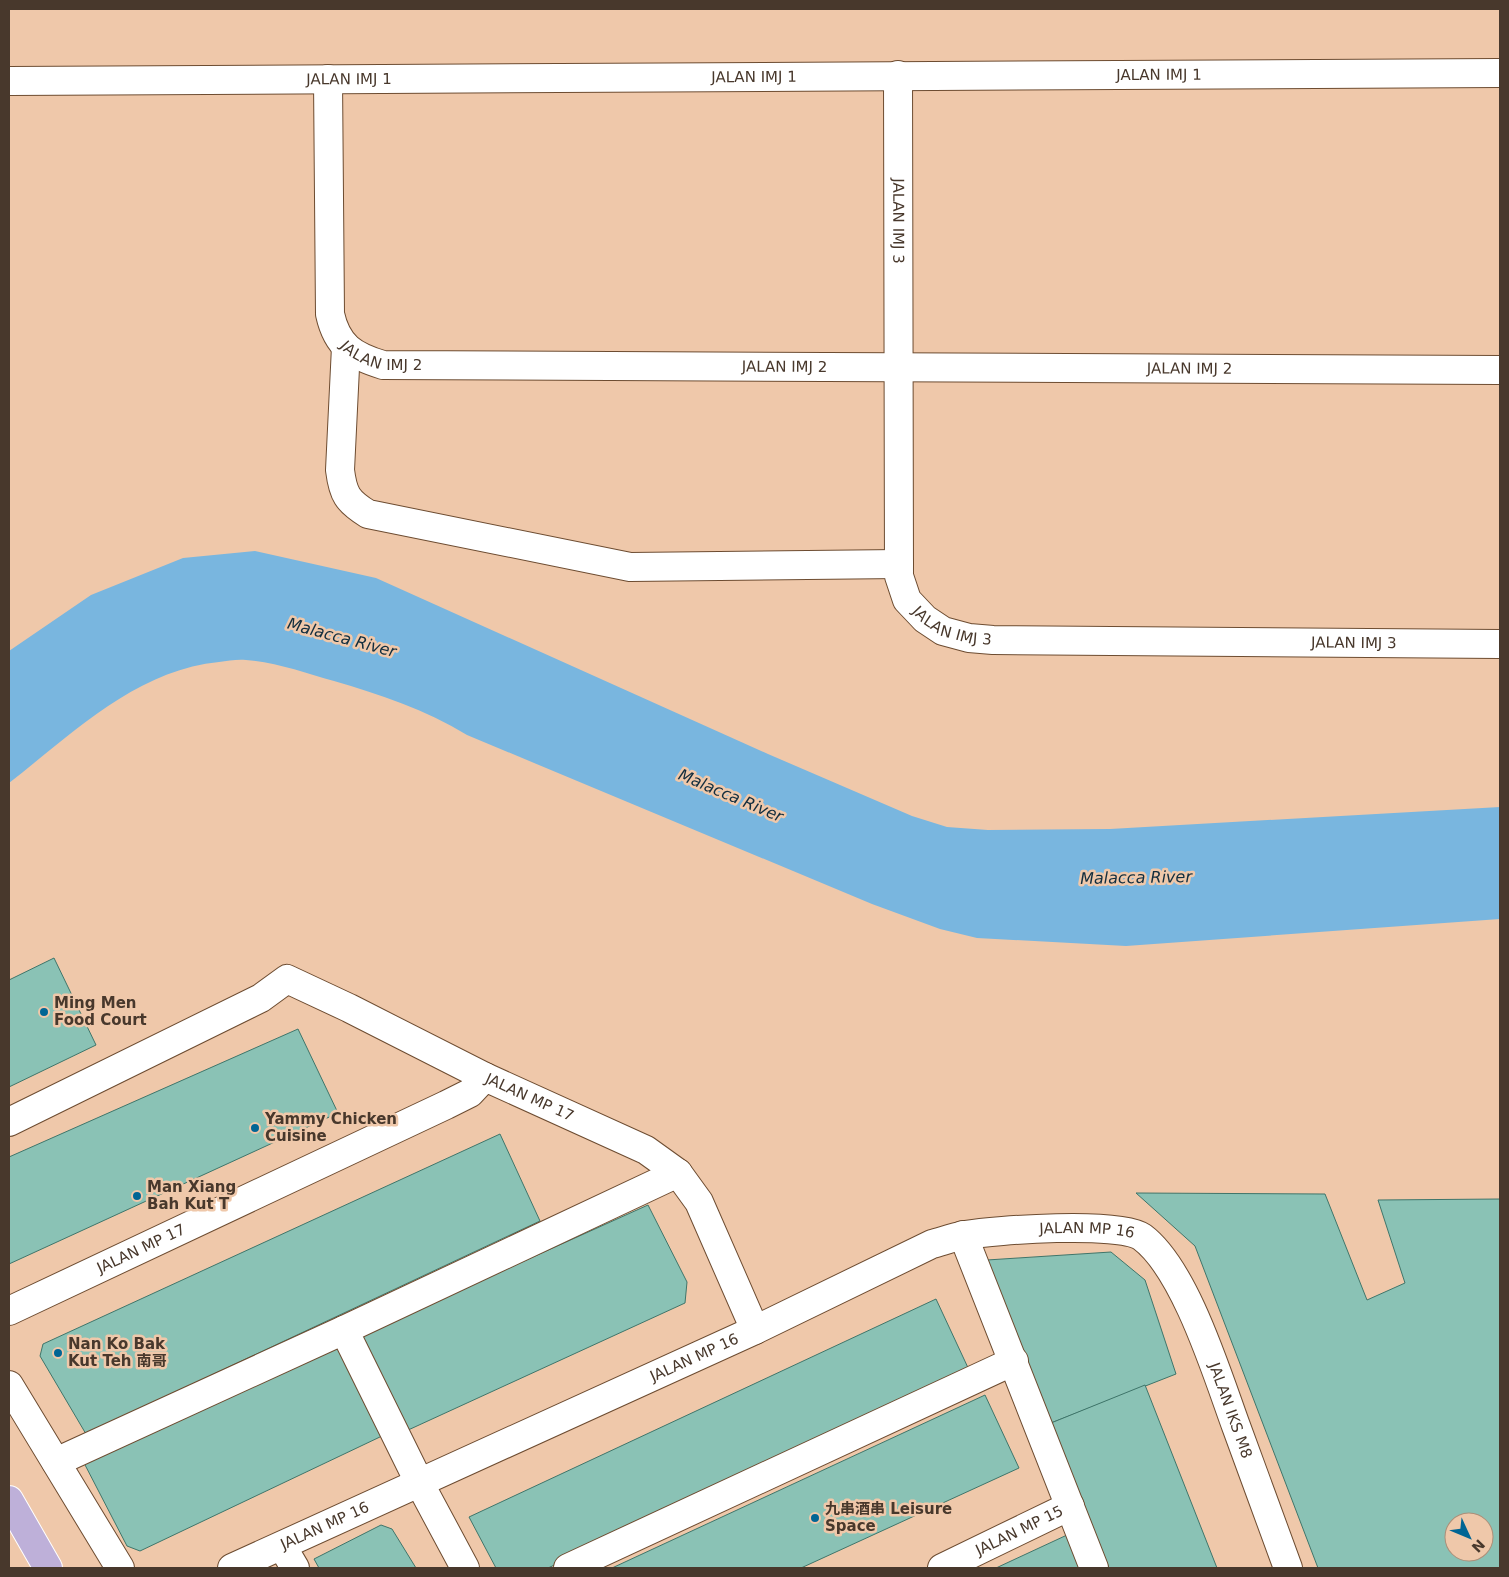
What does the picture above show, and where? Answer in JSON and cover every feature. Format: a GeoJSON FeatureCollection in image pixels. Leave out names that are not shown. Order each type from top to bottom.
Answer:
{"type":"FeatureCollection","features":[{"type":"Feature","properties":{"kind":"main road"},"geometry":{"type":"LineString","coordinates":[[9,1500],[48,1568]]}},
{"type":"Feature","properties":{"kind":"street","name":"JALAN IMJ 1"},"geometry":{"type":"LineString","coordinates":[[9,81],[1500,73]]}},
{"type":"Feature","properties":{"kind":"street","name":"JALAN IMJ 3"},"geometry":{"type":"LineString","coordinates":[[898,75],[899,576],[907,600],[925,619],[943,631],[969,638],[1013,641],[1500,644]]}},
{"type":"Feature","properties":{"kind":"street","name":"JALAN IMJ 2"},"geometry":{"type":"LineString","coordinates":[[328,79],[330,314],[334,331],[346,347],[360,358],[383,365],[1500,370]]}},
{"type":"Feature","properties":{"kind":"street"},"geometry":{"type":"LineString","coordinates":[[346,347],[340,470],[342,490],[352,505],[368,514],[630,568],[899,564]]}},
{"type":"Feature","properties":{"kind":"street"},"geometry":{"type":"LineString","coordinates":[[9,1122],[261,998],[287,979],[349,1008],[485,1077]]}},
{"type":"Feature","properties":{"kind":"street","name":"JALAN MP 17"},"geometry":{"type":"LineString","coordinates":[[9,1311],[446,1105],[470,1093],[485,1077],[646,1150],[678,1173],[699,1202],[755,1330]]}},
{"type":"Feature","properties":{"kind":"street"},"geometry":{"type":"LineString","coordinates":[[56,1462],[344,1330],[678,1173]]}},
{"type":"Feature","properties":{"kind":"street","name":"JALAN MP 16"},"geometry":{"type":"LineString","coordinates":[[232,1568],[289,1557],[420,1484],[755,1330],[932,1244],[963,1235],[1020,1229],[1119,1229],[1140,1236],[1163,1258]]}},
{"type":"Feature","properties":{"kind":"street"},"geometry":{"type":"LineString","coordinates":[[963,1235],[1094,1568]]}},
{"type":"Feature","properties":{"kind":"street","name":"JALAN IKS M8"},"geometry":{"type":"LineString","coordinates":[[1163,1258],[1182,1289],[1216,1372],[1288,1568]]}},
{"type":"Feature","properties":{"kind":"street"},"geometry":{"type":"LineString","coordinates":[[344,1330],[420,1484],[466,1568]]}},
{"type":"Feature","properties":{"kind":"street"},"geometry":{"type":"LineString","coordinates":[[568,1568],[1014,1361]]}},
{"type":"Feature","properties":{"kind":"street"},"geometry":{"type":"LineString","coordinates":[[9,1385],[120,1568]]}},
{"type":"Feature","properties":{"kind":"street","name":"JALAN MP 15"},"geometry":{"type":"LineString","coordinates":[[942,1568],[1070,1506]]}},
{"type":"Feature","properties":{"kind":"water","name":"Malacca River"},"geometry":{"type":"Polygon","coordinates":[[[255,551],[376,578],[768,754],[912,816],[947,827],[988,830],[1110,829],[1500,807],[1500,919],[1126,946],[977,938],[940,929],[872,904],[467,735],[435,718],[368,691],[290,668],[246,660],[189,667],[160,677],[133,691],[81,725],[9,783],[9,651],[91,595],[183,558],[255,551]]]}},
{"type":"Feature","properties":{"kind":"building","name":"Ming Men Food Court"},"geometry":{"type":"Polygon","coordinates":[[[54,958],[96,1045],[9,1087],[9,980],[54,958]]]}},
{"type":"Feature","properties":{"kind":"building"},"geometry":{"type":"Polygon","coordinates":[[[298,1029],[338,1113],[9,1264],[9,1157],[298,1029]]]}},
{"type":"Feature","properties":{"kind":"building"},"geometry":{"type":"Polygon","coordinates":[[[500,1134],[540,1221],[86,1434],[40,1356],[43,1344],[500,1134]]]}},
{"type":"Feature","properties":{"kind":"building"},"geometry":{"type":"Polygon","coordinates":[[[1136,1193],[1325,1194],[1367,1300],[1405,1283],[1378,1200],[1500,1199],[1500,1568],[1318,1568],[1195,1246],[1136,1193]]]}},
{"type":"Feature","properties":{"kind":"building"},"geometry":{"type":"Polygon","coordinates":[[[648,1205],[687,1282],[685,1303],[406,1431],[360,1335],[648,1205]]]}},
{"type":"Feature","properties":{"kind":"building"},"geometry":{"type":"Polygon","coordinates":[[[1111,1252],[1145,1280],[1176,1374],[1051,1423],[987,1260],[1111,1252]]]}},
{"type":"Feature","properties":{"kind":"building"},"geometry":{"type":"Polygon","coordinates":[[[936,1299],[970,1372],[548,1568],[496,1568],[469,1517],[936,1299]]]}},
{"type":"Feature","properties":{"kind":"building"},"geometry":{"type":"Polygon","coordinates":[[[337,1345],[382,1436],[140,1551],[127,1546],[83,1461],[337,1345]]]}},
{"type":"Feature","properties":{"kind":"building"},"geometry":{"type":"Polygon","coordinates":[[[1145,1385],[1217,1568],[1109,1568],[1051,1423],[1145,1385]]]}},
{"type":"Feature","properties":{"kind":"building","name":"九串酒串 Leisure Space"},"geometry":{"type":"Polygon","coordinates":[[[985,1395],[1019,1468],[801,1568],[612,1568],[985,1395]]]}},
{"type":"Feature","properties":{"kind":"building"},"geometry":{"type":"Polygon","coordinates":[[[381,1525],[392,1529],[416,1568],[319,1568],[314,1559],[381,1525]]]}},
{"type":"Feature","properties":{"kind":"building"},"geometry":{"type":"Polygon","coordinates":[[[1067,1535],[1080,1568],[996,1568],[1067,1535]]]}},
{"type":"Feature","properties":{"kind":"place","name":"Ming Men Food Court"},"geometry":{"type":"Point","coordinates":[44,1012]}},
{"type":"Feature","properties":{"kind":"place","name":"Yammy Chicken Cuisine"},"geometry":{"type":"Point","coordinates":[255,1128]}},
{"type":"Feature","properties":{"kind":"place","name":"Man Xiang Bah Kut T"},"geometry":{"type":"Point","coordinates":[137,1196]}},
{"type":"Feature","properties":{"kind":"place","name":"Nan Ko Bak Kut Teh 南哥"},"geometry":{"type":"Point","coordinates":[58,1353]}},
{"type":"Feature","properties":{"kind":"place","name":"九串酒串 Leisure Space"},"geometry":{"type":"Point","coordinates":[815,1518]}}]}
